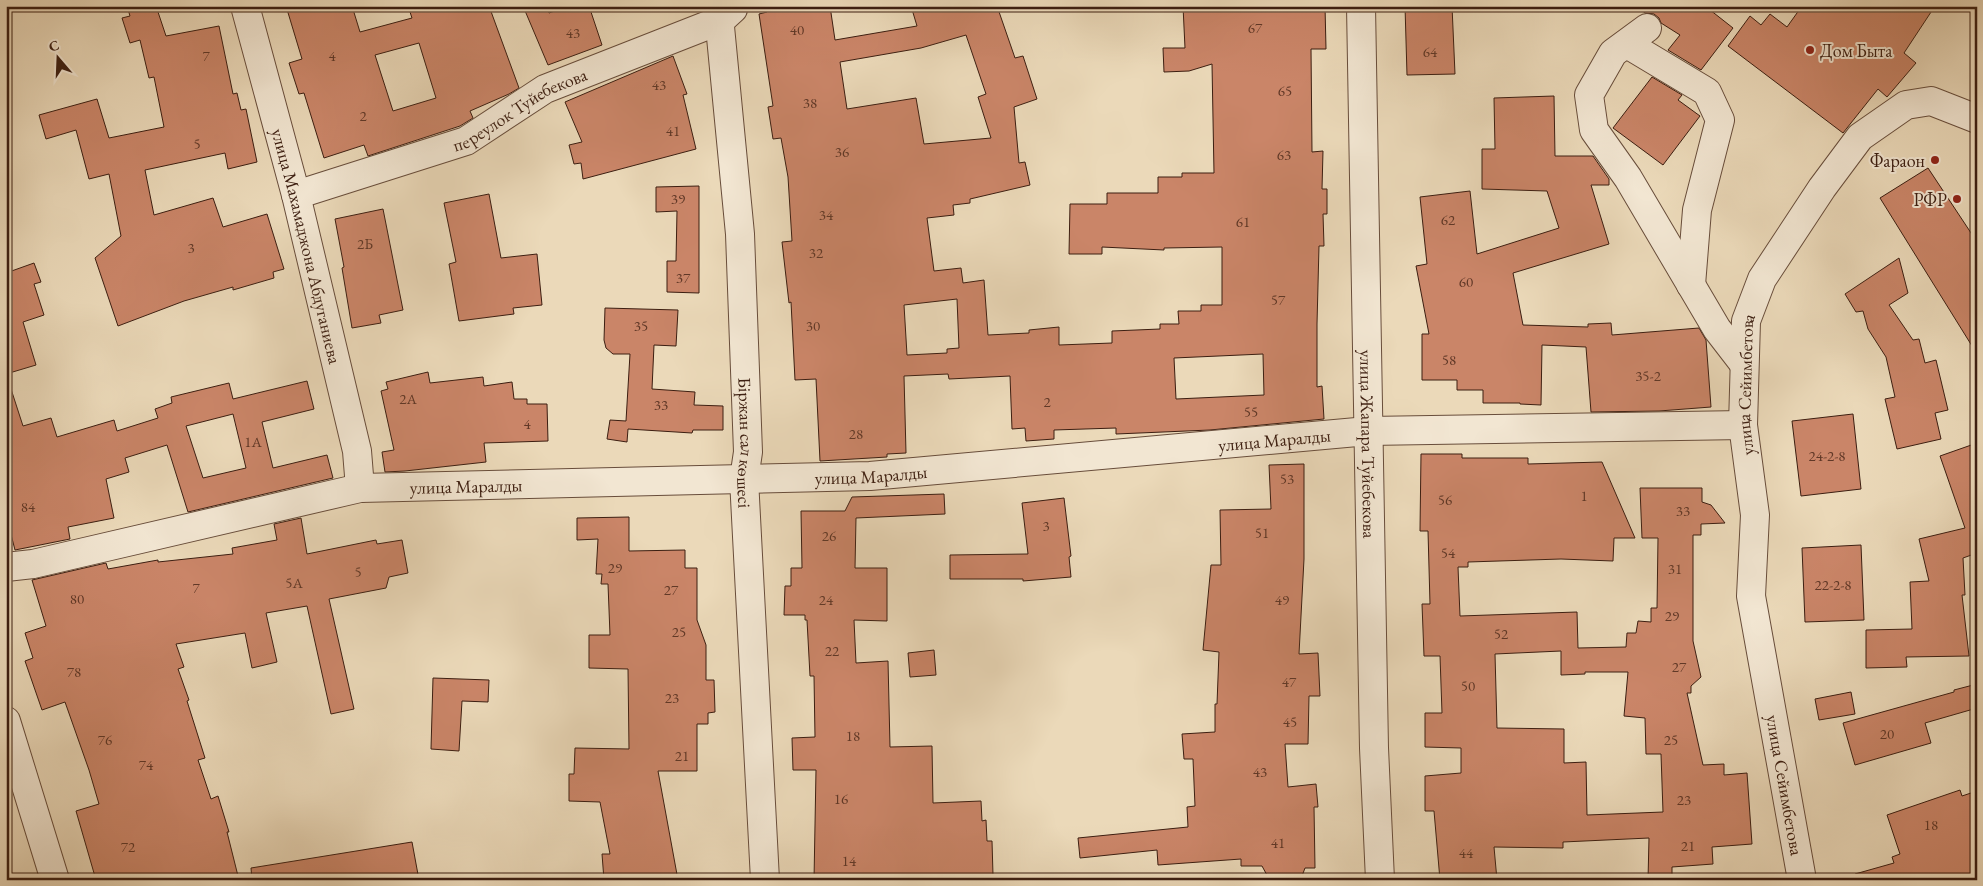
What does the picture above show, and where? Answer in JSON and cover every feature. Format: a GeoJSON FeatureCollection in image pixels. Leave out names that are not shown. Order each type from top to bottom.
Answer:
{"type":"FeatureCollection","features":[{"type":"Feature","properties":{"kind":"street","name":"улица Махамаджона Абдуганиева"},"geometry":{"type":"LineString","coordinates":[[245,6],[296,195],[357,451],[360,488]]}},
{"type":"Feature","properties":{"kind":"street","name":"улица Жапара Туйебекова"},"geometry":{"type":"LineString","coordinates":[[1361,6],[1374,748],[1380,880]]}},
{"type":"Feature","properties":{"kind":"street","name":"переулок Туйебекова"},"geometry":{"type":"LineString","coordinates":[[296,195],[466,142],[545,89],[725,11]]}},
{"type":"Feature","properties":{"kind":"street","name":"Біржан сал көшесі"},"geometry":{"type":"LineString","coordinates":[[725,11],[740,234],[748,452],[744,479],[765,880]]}},
{"type":"Feature","properties":{"kind":"street"},"geometry":{"type":"LineString","coordinates":[[1691,286],[1697,210],[1720,120],[1707,92],[1637,36],[1613,53],[1589,95],[1594,130],[1628,178],[1691,286],[1717,329],[1744,364]]}},
{"type":"Feature","properties":{"kind":"street","name":"улица Сейимбетова"},"geometry":{"type":"LineString","coordinates":[[1802,880],[1751,596],[1755,515],[1743,425],[1746,321],[1762,279],[1822,188],[1860,137],[1906,105],[1931,101],[1977,119]]}},
{"type":"Feature","properties":{"kind":"street","name":"улица Маралды"},"geometry":{"type":"LineString","coordinates":[[6,567],[33,564],[360,488],[870,476],[1368,431],[1743,425]]}},
{"type":"Feature","properties":{"kind":"street"},"geometry":{"type":"LineString","coordinates":[[6,721],[55,880]]}},
{"type":"Feature","properties":{"kind":"building"},"geometry":{"type":"Polygon","coordinates":[[[127,6],[156,6],[166,36],[219,26],[233,94],[237,93],[241,110],[246,109],[257,162],[228,169],[225,153],[145,170],[154,215],[213,198],[223,227],[267,214],[284,269],[273,272],[274,278],[184,301],[118,326],[95,258],[121,236],[109,174],[89,179],[76,130],[46,139],[39,115],[97,99],[109,138],[164,127],[154,77],[149,78],[140,40],[130,43],[122,18],[130,16],[127,6]]]}},
{"type":"Feature","properties":{"kind":"building"},"geometry":{"type":"Polygon","coordinates":[[[286,6],[352,6],[360,32],[412,18],[408,6],[489,6],[519,88],[470,111],[473,118],[460,126],[368,156],[364,145],[324,158],[304,93],[299,94],[289,63],[302,59],[286,6]],[[419,43],[375,55],[393,111],[436,98],[419,43]]]}},
{"type":"Feature","properties":{"kind":"building"},"geometry":{"type":"Polygon","coordinates":[[[523,6],[547,6],[549,13],[569,6],[589,6],[602,45],[548,65],[523,6]]]}},
{"type":"Feature","properties":{"kind":"building"},"geometry":{"type":"Polygon","coordinates":[[[767,6],[830,6],[835,40],[917,26],[911,6],[997,6],[1015,58],[1023,56],[1037,99],[1014,107],[1019,163],[1025,162],[1030,185],[970,199],[970,203],[953,205],[954,215],[927,218],[934,271],[961,268],[963,283],[984,280],[988,335],[1029,333],[1029,330],[1059,327],[1059,345],[1112,343],[1112,331],[1160,329],[1160,324],[1179,324],[1178,311],[1201,311],[1201,305],[1222,305],[1222,247],[1164,248],[1164,250],[1102,247],[1102,254],[1069,254],[1070,204],[1107,204],[1107,193],[1158,193],[1158,177],[1182,177],[1182,173],[1214,173],[1212,64],[1189,71],[1164,72],[1163,48],[1185,48],[1183,6],[1325,6],[1326,49],[1311,49],[1312,152],[1323,151],[1322,189],[1327,189],[1327,214],[1323,214],[1324,246],[1319,246],[1317,324],[1317,387],[1322,386],[1324,419],[1210,430],[1116,434],[1116,428],[1054,430],[1054,439],[1026,441],[1025,428],[1012,429],[1010,376],[949,379],[948,374],[904,376],[906,453],[887,454],[887,457],[820,461],[816,379],[795,380],[791,302],[789,303],[782,242],[792,241],[788,177],[781,138],[773,139],[768,107],[773,106],[759,14],[767,12],[767,6]],[[966,35],[921,48],[840,62],[847,109],[916,98],[924,144],[991,138],[978,97],[986,94],[966,35]],[[957,299],[904,305],[907,355],[947,353],[947,349],[959,348],[957,299]],[[1263,354],[1174,358],[1176,399],[1264,395],[1263,354]]]}},
{"type":"Feature","properties":{"kind":"building"},"geometry":{"type":"Polygon","coordinates":[[[1405,6],[1452,6],[1455,74],[1407,75],[1405,6]]]}},
{"type":"Feature","properties":{"kind":"building"},"geometry":{"type":"Polygon","coordinates":[[[1636,6],[1705,6],[1733,28],[1701,70],[1668,50],[1680,35],[1661,23],[1654,14],[1645,13],[1636,6]]]}},
{"type":"Feature","properties":{"kind":"building"},"geometry":{"type":"Polygon","coordinates":[[[1802,6],[1935,6],[1904,53],[1916,63],[1887,97],[1878,89],[1843,133],[1728,46],[1750,16],[1761,25],[1770,14],[1787,27],[1802,6]]]}},
{"type":"Feature","properties":{"kind":"building"},"geometry":{"type":"Polygon","coordinates":[[[673,56],[687,94],[683,95],[696,149],[583,179],[581,163],[574,164],[569,145],[582,142],[565,102],[673,56]]]}},
{"type":"Feature","properties":{"kind":"building"},"geometry":{"type":"Polygon","coordinates":[[[1652,77],[1682,95],[1678,100],[1700,116],[1663,165],[1613,128],[1652,77]]]}},
{"type":"Feature","properties":{"kind":"building"},"geometry":{"type":"Polygon","coordinates":[[[1554,96],[1555,156],[1593,156],[1609,179],[1609,185],[1591,185],[1609,244],[1513,273],[1523,325],[1588,327],[1588,324],[1611,323],[1612,335],[1699,328],[1706,340],[1711,407],[1659,411],[1591,412],[1586,347],[1542,345],[1541,405],[1483,403],[1483,390],[1457,390],[1457,380],[1422,380],[1422,334],[1429,334],[1416,266],[1427,264],[1420,197],[1470,191],[1477,254],[1559,228],[1547,191],[1482,189],[1482,149],[1495,149],[1494,98],[1554,96]]]}},
{"type":"Feature","properties":{"kind":"building"},"geometry":{"type":"Polygon","coordinates":[[[1928,168],[1977,242],[1977,354],[1880,198],[1928,168]]]}},
{"type":"Feature","properties":{"kind":"building"},"geometry":{"type":"Polygon","coordinates":[[[699,186],[699,293],[667,292],[667,261],[676,261],[677,211],[656,212],[656,187],[699,186]]]}},
{"type":"Feature","properties":{"kind":"building"},"geometry":{"type":"Polygon","coordinates":[[[489,194],[501,258],[537,254],[542,305],[513,308],[514,314],[459,321],[449,264],[456,262],[444,203],[489,194]]]}},
{"type":"Feature","properties":{"kind":"building"},"geometry":{"type":"Polygon","coordinates":[[[383,209],[403,310],[379,315],[381,323],[352,328],[335,219],[383,209]]]}},
{"type":"Feature","properties":{"kind":"building"},"geometry":{"type":"Polygon","coordinates":[[[1899,258],[1908,293],[1889,305],[1913,340],[1919,339],[1925,363],[1936,360],[1948,410],[1935,413],[1941,439],[1897,449],[1885,399],[1895,397],[1886,357],[1868,329],[1863,311],[1856,312],[1845,294],[1899,258]]]}},
{"type":"Feature","properties":{"kind":"building"},"geometry":{"type":"Polygon","coordinates":[[[34,263],[41,282],[34,284],[44,315],[23,322],[36,365],[6,374],[6,273],[34,263]]]}},
{"type":"Feature","properties":{"kind":"building"},"geometry":{"type":"Polygon","coordinates":[[[605,308],[678,310],[676,346],[654,345],[652,389],[695,392],[694,405],[723,406],[723,430],[693,430],[692,433],[628,429],[627,442],[607,439],[610,420],[626,421],[630,354],[613,354],[606,348],[604,340],[605,308]]]}},
{"type":"Feature","properties":{"kind":"building"},"geometry":{"type":"Polygon","coordinates":[[[428,372],[430,383],[483,377],[484,386],[512,382],[514,399],[527,399],[527,404],[547,404],[548,441],[484,443],[486,462],[385,472],[382,452],[394,450],[381,391],[388,389],[386,382],[428,372]]]}},
{"type":"Feature","properties":{"kind":"building"},"geometry":{"type":"Polygon","coordinates":[[[307,381],[314,409],[262,422],[273,468],[327,455],[333,478],[188,512],[167,445],[125,458],[129,472],[106,479],[114,518],[68,527],[70,539],[15,550],[6,515],[6,390],[11,389],[23,426],[51,418],[57,437],[114,420],[117,431],[158,418],[155,409],[172,403],[171,397],[229,383],[233,399],[307,381]],[[233,414],[186,426],[203,478],[246,468],[233,414]]]}},
{"type":"Feature","properties":{"kind":"building"},"geometry":{"type":"Polygon","coordinates":[[[1853,414],[1861,489],[1801,496],[1792,421],[1853,414]]]}},
{"type":"Feature","properties":{"kind":"building"},"geometry":{"type":"Polygon","coordinates":[[[1977,443],[1977,553],[1963,558],[1965,595],[1962,595],[1969,656],[1906,657],[1907,667],[1866,668],[1866,630],[1912,629],[1910,582],[1929,581],[1919,539],[1965,528],[1940,456],[1977,443]]]}},
{"type":"Feature","properties":{"kind":"building"},"geometry":{"type":"Polygon","coordinates":[[[1421,454],[1462,454],[1462,458],[1528,458],[1528,464],[1602,462],[1635,538],[1614,538],[1613,561],[1561,559],[1468,562],[1468,567],[1458,567],[1460,616],[1577,612],[1578,648],[1626,647],[1627,633],[1636,633],[1638,621],[1651,622],[1651,608],[1657,608],[1658,538],[1642,538],[1640,488],[1702,488],[1702,502],[1711,505],[1725,523],[1701,524],[1701,535],[1693,535],[1693,641],[1701,677],[1691,686],[1691,693],[1687,693],[1703,765],[1724,764],[1724,775],[1747,773],[1752,844],[1712,847],[1713,864],[1672,867],[1672,880],[1648,880],[1649,838],[1563,842],[1563,848],[1494,847],[1497,880],[1440,880],[1434,811],[1425,811],[1425,776],[1461,773],[1461,748],[1425,747],[1425,713],[1442,713],[1440,656],[1424,656],[1422,604],[1430,604],[1428,531],[1420,531],[1421,454]],[[1561,651],[1495,654],[1497,728],[1564,729],[1564,763],[1586,762],[1587,815],[1663,812],[1661,754],[1646,754],[1645,718],[1624,716],[1628,672],[1585,672],[1585,674],[1561,675],[1561,651]]]}},
{"type":"Feature","properties":{"kind":"building"},"geometry":{"type":"Polygon","coordinates":[[[1304,464],[1304,559],[1299,654],[1318,653],[1320,696],[1309,696],[1308,744],[1285,744],[1288,787],[1316,784],[1318,807],[1314,807],[1315,868],[1305,868],[1302,876],[1268,877],[1262,866],[1241,866],[1241,859],[1158,865],[1157,850],[1080,858],[1078,838],[1188,827],[1187,807],[1195,806],[1193,759],[1184,759],[1182,734],[1215,732],[1219,652],[1203,650],[1211,565],[1221,565],[1220,510],[1271,509],[1269,465],[1304,464]]]}},
{"type":"Feature","properties":{"kind":"building"},"geometry":{"type":"Polygon","coordinates":[[[944,494],[945,514],[856,518],[855,568],[887,568],[887,621],[854,620],[856,663],[888,661],[890,747],[932,746],[933,803],[981,801],[982,821],[986,820],[987,841],[992,841],[993,875],[940,878],[884,878],[884,880],[814,880],[816,770],[793,770],[792,738],[815,737],[814,676],[810,676],[807,620],[805,620],[805,615],[784,615],[785,586],[791,586],[791,568],[802,568],[801,511],[845,511],[852,497],[944,494]]]}},
{"type":"Feature","properties":{"kind":"building"},"geometry":{"type":"Polygon","coordinates":[[[1064,498],[1071,556],[1069,557],[1071,577],[1023,581],[1023,579],[950,579],[950,555],[1028,554],[1022,503],[1064,498]]]}},
{"type":"Feature","properties":{"kind":"building"},"geometry":{"type":"Polygon","coordinates":[[[629,517],[629,551],[685,550],[685,568],[697,568],[697,620],[706,645],[706,680],[714,680],[715,712],[708,713],[708,724],[697,724],[697,771],[658,771],[678,880],[604,880],[602,854],[610,854],[600,802],[569,801],[569,774],[574,774],[575,748],[629,749],[628,669],[589,668],[589,635],[610,635],[608,584],[601,584],[602,574],[596,574],[598,539],[577,540],[577,518],[629,517]]]}},
{"type":"Feature","properties":{"kind":"building"},"geometry":{"type":"Polygon","coordinates":[[[301,518],[307,554],[376,540],[377,544],[402,540],[408,573],[389,577],[386,588],[329,599],[354,709],[331,714],[307,606],[266,613],[277,662],[252,668],[245,633],[176,644],[184,667],[178,669],[189,700],[187,701],[205,758],[198,760],[211,799],[218,796],[229,832],[227,832],[239,880],[96,880],[76,811],[99,804],[89,770],[65,702],[42,710],[25,661],[33,658],[25,633],[46,626],[32,580],[106,563],[108,569],[158,560],[158,562],[233,554],[232,548],[277,540],[274,524],[301,518]]]}},
{"type":"Feature","properties":{"kind":"building"},"geometry":{"type":"Polygon","coordinates":[[[1861,545],[1864,620],[1805,622],[1802,548],[1861,545]]]}},
{"type":"Feature","properties":{"kind":"building"},"geometry":{"type":"Polygon","coordinates":[[[934,650],[936,675],[910,677],[908,653],[934,650]]]}},
{"type":"Feature","properties":{"kind":"building"},"geometry":{"type":"Polygon","coordinates":[[[433,678],[489,680],[488,702],[462,701],[459,751],[431,749],[433,678]]]}},
{"type":"Feature","properties":{"kind":"building"},"geometry":{"type":"Polygon","coordinates":[[[1977,684],[1977,708],[1925,723],[1931,743],[1855,765],[1843,723],[1977,684]]]}},
{"type":"Feature","properties":{"kind":"building"},"geometry":{"type":"Polygon","coordinates":[[[1851,692],[1855,714],[1819,720],[1815,699],[1851,692]]]}},
{"type":"Feature","properties":{"kind":"building"},"geometry":{"type":"Polygon","coordinates":[[[1960,790],[1962,796],[1977,791],[1977,880],[1856,880],[1855,874],[1894,863],[1892,857],[1900,854],[1887,815],[1960,790]]]}},
{"type":"Feature","properties":{"kind":"building"},"geometry":{"type":"Polygon","coordinates":[[[412,842],[419,880],[252,880],[251,868],[412,842]]]}},
{"type":"Feature","properties":{"kind":"place","name":"Дом Быта"},"geometry":{"type":"Point","coordinates":[1810,50]}},
{"type":"Feature","properties":{"kind":"place","name":"Фараон"},"geometry":{"type":"Point","coordinates":[1935,160]}},
{"type":"Feature","properties":{"kind":"place","name":"РФР"},"geometry":{"type":"Point","coordinates":[1957,199]}}]}
